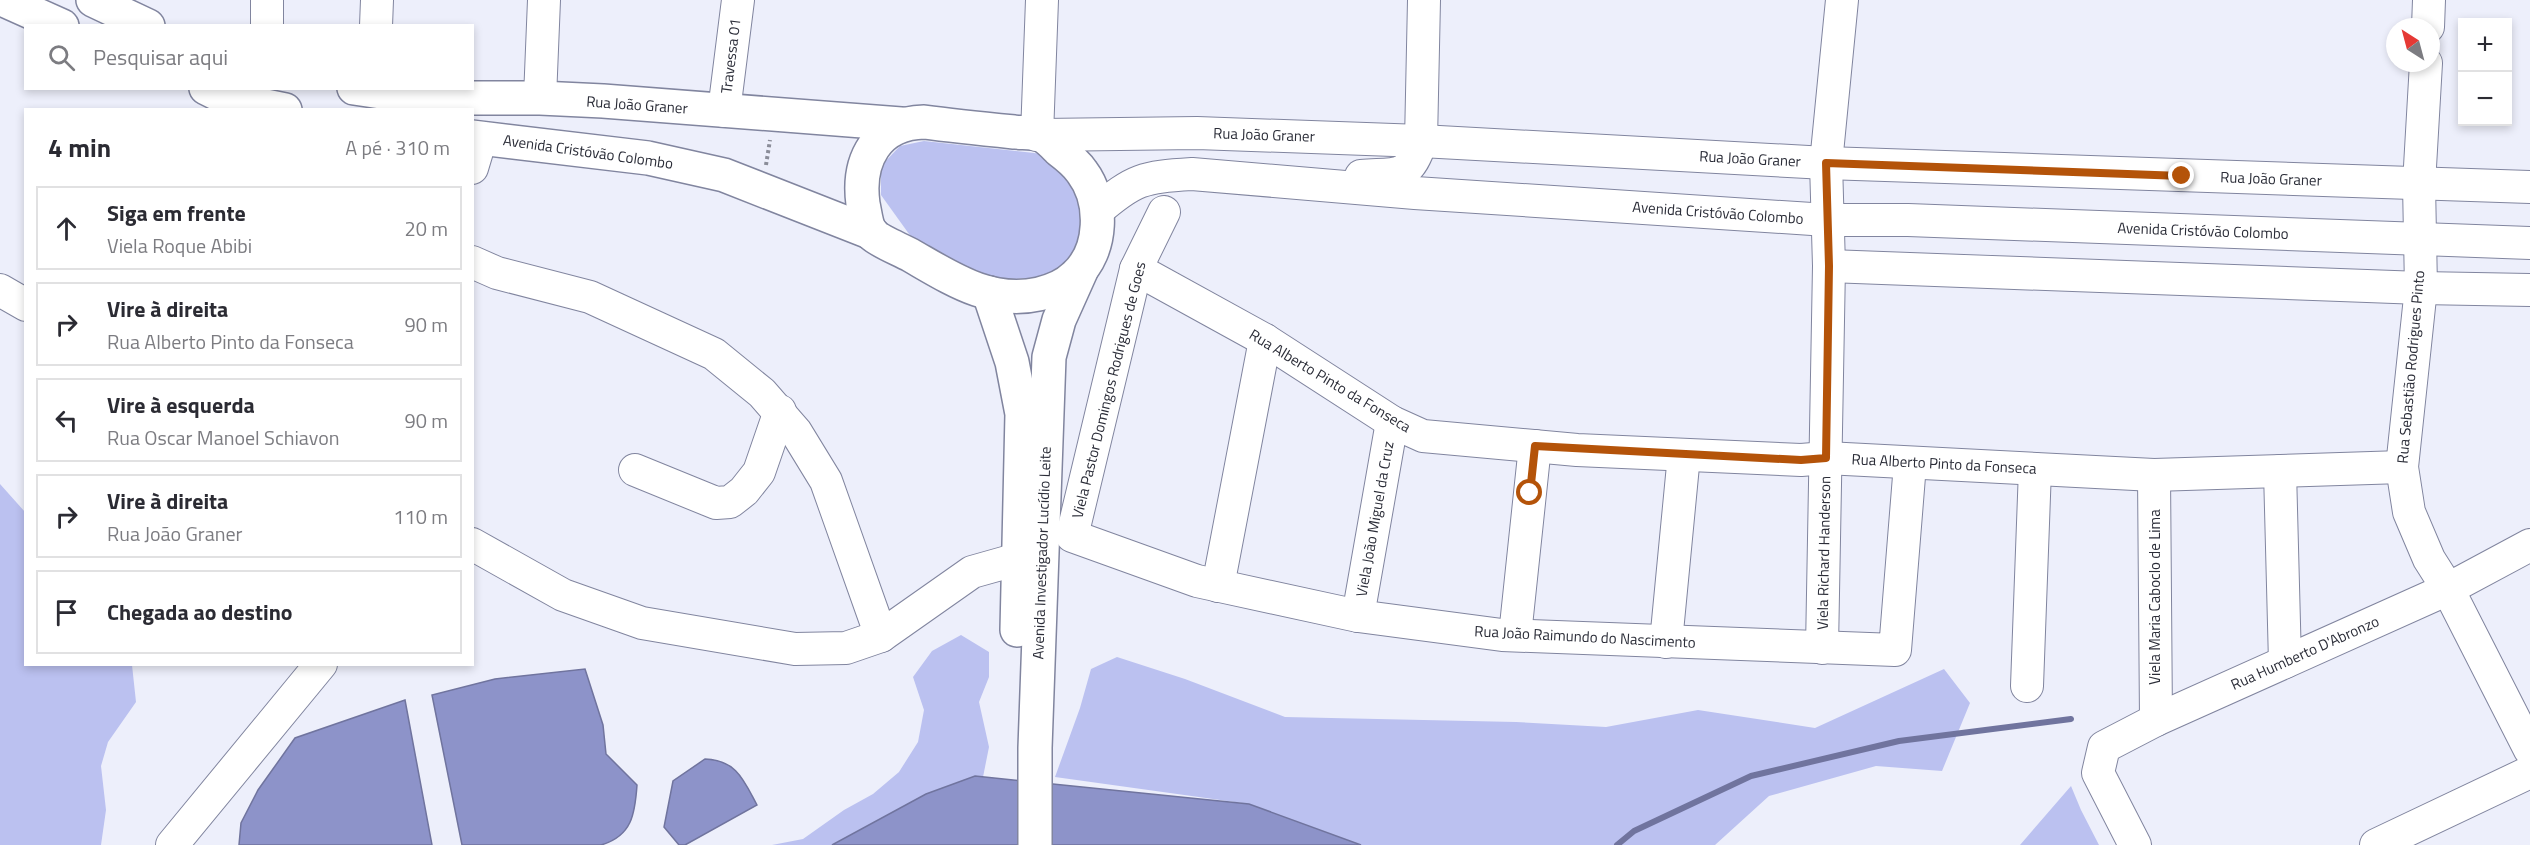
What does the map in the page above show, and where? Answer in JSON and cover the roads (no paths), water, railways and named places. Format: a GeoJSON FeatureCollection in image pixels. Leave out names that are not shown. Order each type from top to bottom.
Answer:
{"type":"FeatureCollection","features":[{"type":"Feature","properties":{"kind":"main road"},"geometry":{"type":"LineString","coordinates":[[3,0],[57,24]]}},
{"type":"Feature","properties":{"kind":"main road"},"geometry":{"type":"LineString","coordinates":[[93,0],[144,24]]}},
{"type":"Feature","properties":{"kind":"main road","name":"Rua João Graner"},"geometry":{"type":"LineString","coordinates":[[367,90],[421,98],[540,98],[901,124]]}},
{"type":"Feature","properties":{"kind":"main road"},"geometry":{"type":"LineString","coordinates":[[218,98],[274,108]]}},
{"type":"Feature","properties":{"kind":"main road"},"geometry":{"type":"LineString","coordinates":[[924,122],[1040,135],[1082,171],[1091,188],[1096,211],[1097,231],[1089,260],[1074,277],[1056,288],[1043,293],[1013,298],[962,285],[872,233],[865,216],[862,192],[863,168],[871,150],[880,138],[901,124],[924,122]]}},
{"type":"Feature","properties":{"kind":"main road","name":"Avenida Cristóvão Colombo"},"geometry":{"type":"LineString","coordinates":[[475,148],[648,158],[724,176],[763,189],[872,233]]}},
{"type":"Feature","properties":{"kind":"main road","name":"Avenida Investigador Lucídio Leite"},"geometry":{"type":"LineString","coordinates":[[1014,845],[1025,746],[1049,357],[1059,320],[1083,268]]}},
{"type":"Feature","properties":{"kind":"main road","name":"Avenida Investigador Lucídio Leite"},"geometry":{"type":"LineString","coordinates":[[989,293],[1012,362],[1022,414],[1018,559],[1025,746],[1035,845]]}},
{"type":"Feature","properties":{"kind":"street"},"geometry":{"type":"LineString","coordinates":[[267,0],[267,24]]}},
{"type":"Feature","properties":{"kind":"street"},"geometry":{"type":"LineString","coordinates":[[376,24],[377,0]]}},
{"type":"Feature","properties":{"kind":"street"},"geometry":{"type":"LineString","coordinates":[[540,98],[544,0]]}},
{"type":"Feature","properties":{"kind":"street","name":"Travessa 01"},"geometry":{"type":"LineString","coordinates":[[724,111],[738,0]]}},
{"type":"Feature","properties":{"kind":"street"},"geometry":{"type":"LineString","coordinates":[[1040,135],[1042,0]]}},
{"type":"Feature","properties":{"kind":"street"},"geometry":{"type":"LineString","coordinates":[[1316,185],[1352,177],[1397,173],[1408,169],[1415,162],[1421,141],[1424,0]]}},
{"type":"Feature","properties":{"kind":"street","name":"Viela Richard Handerson"},"geometry":{"type":"LineString","coordinates":[[1822,648],[1829,266],[1826,163],[1842,0]]}},
{"type":"Feature","properties":{"kind":"street"},"geometry":{"type":"LineString","coordinates":[[2428,18],[2429,0]]}},
{"type":"Feature","properties":{"kind":"street","name":"Rua Sebastião Rodrigues Pinto"},"geometry":{"type":"LineString","coordinates":[[2426,72],[2420,184],[2421,288],[2402,467],[2409,512],[2429,558],[2448,589],[2530,750]]}},
{"type":"Feature","properties":{"kind":"street","name":"Rua João Graner"},"geometry":{"type":"LineString","coordinates":[[1040,135],[1197,133],[1421,141],[1826,163],[2530,187]]}},
{"type":"Feature","properties":{"kind":"street","name":"Avenida Cristóvão Colombo"},"geometry":{"type":"LineString","coordinates":[[1096,211],[1122,189],[1137,182],[1161,176],[1192,174],[1316,185],[1827,220],[1908,220],[2530,243]]}},
{"type":"Feature","properties":{"kind":"street","name":"Viela Pastor Domingos Rodrigues de Goes"},"geometry":{"type":"LineString","coordinates":[[1072,536],[1136,269],[1164,212]]}},
{"type":"Feature","properties":{"kind":"street"},"geometry":{"type":"LineString","coordinates":[[474,263],[497,273],[590,297],[714,354],[762,393],[796,432],[826,481],[880,636]]}},
{"type":"Feature","properties":{"kind":"street"},"geometry":{"type":"LineString","coordinates":[[1829,266],[2530,290]]}},
{"type":"Feature","properties":{"kind":"street","name":"Rua Alberto Pinto da Fonseca"},"geometry":{"type":"LineString","coordinates":[[1136,269],[1265,340],[1392,422],[1423,436],[1535,446],[1684,455],[1801,460],[1826,458],[2154,475],[2402,467]]}},
{"type":"Feature","properties":{"kind":"street"},"geometry":{"type":"LineString","coordinates":[[0,290],[24,304]]}},
{"type":"Feature","properties":{"kind":"street"},"geometry":{"type":"LineString","coordinates":[[1218,586],[1265,340]]}},
{"type":"Feature","properties":{"kind":"street"},"geometry":{"type":"LineString","coordinates":[[635,470],[716,503],[730,502],[744,491],[759,472],[780,411]]}},
{"type":"Feature","properties":{"kind":"street","name":"Viela João Miguel da Cruz"},"geometry":{"type":"LineString","coordinates":[[1358,616],[1392,422]]}},
{"type":"Feature","properties":{"kind":"street"},"geometry":{"type":"LineString","coordinates":[[1515,635],[1535,446]]}},
{"type":"Feature","properties":{"kind":"street"},"geometry":{"type":"LineString","coordinates":[[1666,642],[1684,455]]}},
{"type":"Feature","properties":{"kind":"street","name":"Rua João Raimundo do Nascimento"},"geometry":{"type":"LineString","coordinates":[[1072,536],[1197,581],[1358,616],[1515,635],[1895,650],[1910,464]]}},
{"type":"Feature","properties":{"kind":"street"},"geometry":{"type":"LineString","coordinates":[[2028,686],[2035,469]]}},
{"type":"Feature","properties":{"kind":"street"},"geometry":{"type":"LineString","coordinates":[[2280,471],[2285,662]]}},
{"type":"Feature","properties":{"kind":"street","name":"Viela Maria Caboclo de Lima"},"geometry":{"type":"LineString","coordinates":[[2154,475],[2156,720]]}},
{"type":"Feature","properties":{"kind":"street"},"geometry":{"type":"LineString","coordinates":[[474,545],[563,595],[642,623],[795,648],[846,648],[880,636],[972,572],[1018,559]]}},
{"type":"Feature","properties":{"kind":"street","name":"Rua Humberto D'Abronzo"},"geometry":{"type":"LineString","coordinates":[[2135,845],[2098,773],[2104,747],[2156,720],[2448,589],[2530,545]]}},
{"type":"Feature","properties":{"kind":"street"},"geometry":{"type":"LineString","coordinates":[[172,845],[319,666]]}},
{"type":"Feature","properties":{"kind":"street"},"geometry":{"type":"LineString","coordinates":[[2376,845],[2530,772]]}},
{"type":"Feature","properties":{"kind":"waterway"},"geometry":{"type":"LineString","coordinates":[[1617,845],[1634,831],[1751,776],[1899,741],[2071,719]]}}]}
